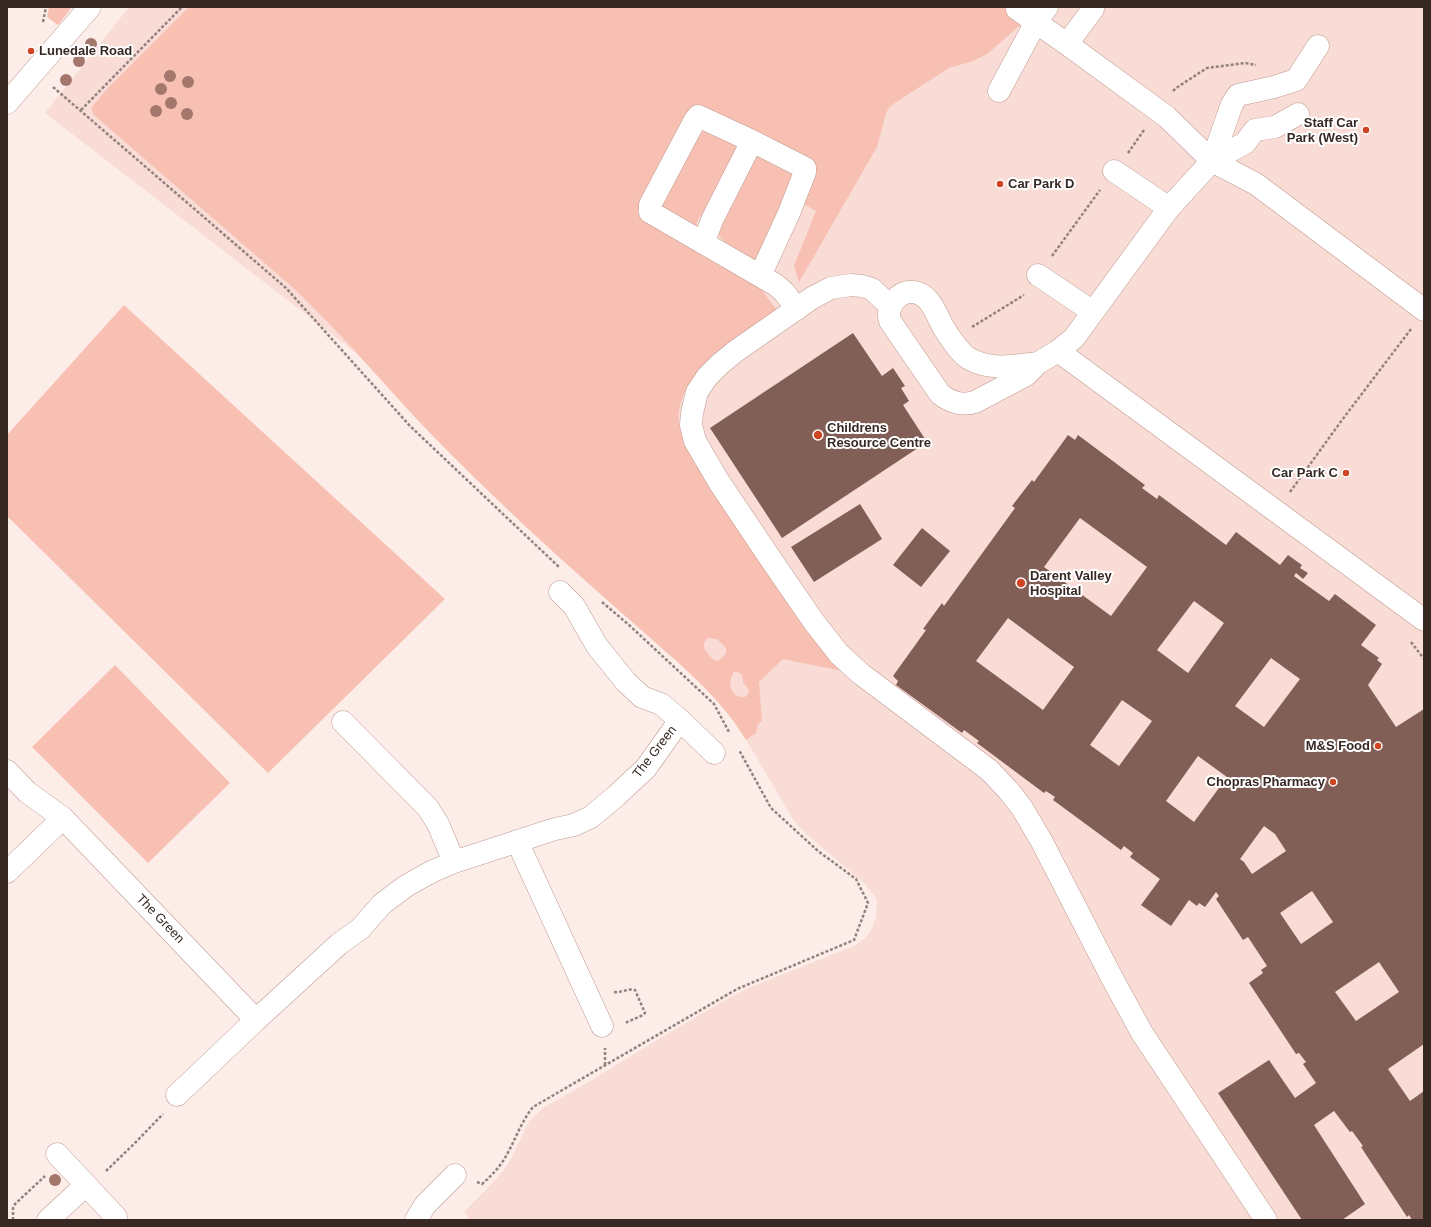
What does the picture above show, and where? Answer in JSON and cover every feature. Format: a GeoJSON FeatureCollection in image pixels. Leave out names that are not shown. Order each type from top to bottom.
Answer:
{"type":"FeatureCollection","features":[{"type":"Feature","properties":{"kind":"street"},"geometry":{"type":"LineString","coordinates":[[7,103],[90,7]]}},
{"type":"Feature","properties":{"kind":"street"},"geometry":{"type":"LineString","coordinates":[[1017,9],[1042,14],[1067,44],[1167,117],[1212,161],[1256,184],[1420,317]]}},
{"type":"Feature","properties":{"kind":"street"},"geometry":{"type":"LineString","coordinates":[[1067,44],[1093,9]]}},
{"type":"Feature","properties":{"kind":"street"},"geometry":{"type":"LineString","coordinates":[[999,90],[1042,14]]}},
{"type":"Feature","properties":{"kind":"street"},"geometry":{"type":"LineString","coordinates":[[1212,161],[1232,104],[1238,95],[1274,87],[1296,80],[1318,46]]}},
{"type":"Feature","properties":{"kind":"street"},"geometry":{"type":"LineString","coordinates":[[1038,363],[1007,367],[984,364],[967,358],[944,329],[933,307],[926,298],[916,293],[905,292],[896,299],[891,306],[889,316],[892,323],[937,390],[943,396],[953,401],[966,404],[975,402],[1026,375],[1038,363],[1058,350],[1079,332],[1169,208],[1212,161],[1245,143],[1255,130],[1273,116],[1306,115]]}},
{"type":"Feature","properties":{"kind":"street"},"geometry":{"type":"LineString","coordinates":[[760,276],[806,170],[804,167],[698,116],[650,205],[650,211],[652,214],[702,244],[779,287],[797,309]]}},
{"type":"Feature","properties":{"kind":"street"},"geometry":{"type":"LineString","coordinates":[[702,244],[713,218],[752,141]]}},
{"type":"Feature","properties":{"kind":"street"},"geometry":{"type":"LineString","coordinates":[[1114,171],[1169,208]]}},
{"type":"Feature","properties":{"kind":"street"},"geometry":{"type":"LineString","coordinates":[[1038,275],[1093,312]]}},
{"type":"Feature","properties":{"kind":"street"},"geometry":{"type":"LineString","coordinates":[[891,306],[868,287],[851,285],[828,290],[797,309],[726,359],[703,382],[696,397],[690,422],[698,448],[772,561],[814,622],[839,654],[861,674],[989,770],[1008,790],[1022,808],[1042,842],[1142,1033],[1266,1220]]}},
{"type":"Feature","properties":{"kind":"street"},"geometry":{"type":"LineString","coordinates":[[1058,350],[1424,620]]}},
{"type":"Feature","properties":{"kind":"street","name":"The Green"},"geometry":{"type":"LineString","coordinates":[[170,1103],[256,1020],[339,944],[356,932],[368,921],[375,911],[389,899],[426,875],[454,862],[555,829],[574,825],[591,816],[616,796],[646,768],[680,720],[661,704],[642,697],[626,682],[600,650],[574,606],[560,592]]}},
{"type":"Feature","properties":{"kind":"street"},"geometry":{"type":"LineString","coordinates":[[680,720],[714,753]]}},
{"type":"Feature","properties":{"kind":"street"},"geometry":{"type":"LineString","coordinates":[[344,722],[428,808],[438,824],[454,862]]}},
{"type":"Feature","properties":{"kind":"street","name":"The Green"},"geometry":{"type":"LineString","coordinates":[[7,771],[27,792],[63,818],[256,1020]]}},
{"type":"Feature","properties":{"kind":"street"},"geometry":{"type":"LineString","coordinates":[[7,872],[63,818]]}},
{"type":"Feature","properties":{"kind":"street"},"geometry":{"type":"LineString","coordinates":[[517,842],[602,1026]]}},
{"type":"Feature","properties":{"kind":"street"},"geometry":{"type":"LineString","coordinates":[[58,1154],[116,1217]]}},
{"type":"Feature","properties":{"kind":"street"},"geometry":{"type":"LineString","coordinates":[[426,1215],[455,1175]]}},
{"type":"Feature","properties":{"kind":"street"},"geometry":{"type":"LineString","coordinates":[[48,1220],[86,1185]]}},
{"type":"Feature","properties":{"kind":"path"},"geometry":{"type":"LineString","coordinates":[[81,110],[182,7]]}},
{"type":"Feature","properties":{"kind":"path"},"geometry":{"type":"LineString","coordinates":[[952,340],[1023,296],[1130,150],[1157,110],[1176,88],[1207,68],[1245,63],[1258,65]]}},
{"type":"Feature","properties":{"kind":"path"},"geometry":{"type":"LineString","coordinates":[[54,88],[286,288],[410,426],[561,568]]}},
{"type":"Feature","properties":{"kind":"path"},"geometry":{"type":"LineString","coordinates":[[1277,512],[1306,468],[1420,317]]}},
{"type":"Feature","properties":{"kind":"path"},"geometry":{"type":"LineString","coordinates":[[601,602],[714,704],[729,732]]}},
{"type":"Feature","properties":{"kind":"path"},"geometry":{"type":"LineString","coordinates":[[1410,640],[1424,659]]}},
{"type":"Feature","properties":{"kind":"path"},"geometry":{"type":"LineString","coordinates":[[455,1175],[482,1184],[494,1173],[502,1162],[525,1118],[533,1107],[737,988],[854,940],[868,903],[856,879],[818,851],[771,808],[737,746]]}},
{"type":"Feature","properties":{"kind":"path"},"geometry":{"type":"LineString","coordinates":[[611,991],[620,993],[632,989],[635,990],[645,1013],[624,1023]]}},
{"type":"Feature","properties":{"kind":"path"},"geometry":{"type":"LineString","coordinates":[[86,1185],[100,1176],[134,1145],[163,1114],[170,1103]]}},
{"type":"Feature","properties":{"kind":"shaded area"},"geometry":{"type":"Polygon","coordinates":[[[49,7],[72,7],[58,25],[47,17],[49,7]]]}},
{"type":"Feature","properties":{"kind":"shaded area","name":"Darent Valley Hospital"},"geometry":{"type":"Polygon","coordinates":[[[129,7],[1424,7],[1424,1220],[470,1220],[464,1212],[503,1171],[511,1159],[529,1121],[543,1108],[746,989],[856,945],[867,936],[872,928],[876,917],[876,898],[864,883],[806,834],[794,821],[738,726],[723,707],[696,679],[588,532],[45,113],[129,7]]]}},
{"type":"Feature","properties":{"kind":"shaded area"},"geometry":{"type":"Polygon","coordinates":[[[189,7],[1009,7],[1024,22],[987,54],[973,61],[949,68],[890,106],[886,113],[877,147],[799,282],[794,266],[816,211],[804,204],[809,182],[817,165],[695,105],[637,212],[639,215],[761,289],[779,313],[702,368],[685,391],[679,409],[680,428],[683,437],[847,672],[783,659],[759,682],[762,721],[758,724],[756,733],[746,740],[725,711],[701,684],[513,515],[430,433],[344,339],[290,285],[94,115],[92,107],[108,88],[189,7]],[[708,638],[704,642],[705,649],[713,660],[718,661],[726,653],[726,648],[717,639],[708,638]],[[734,672],[730,685],[731,689],[736,695],[745,697],[749,690],[743,682],[742,675],[738,672],[734,672]]]}},
{"type":"Feature","properties":{"kind":"shaded area"},"geometry":{"type":"Polygon","coordinates":[[[703,130],[733,139],[731,144],[740,148],[705,218],[700,216],[696,224],[700,227],[698,232],[662,209],[659,203],[694,135],[699,138],[703,130]]]}},
{"type":"Feature","properties":{"kind":"shaded area"},"geometry":{"type":"Polygon","coordinates":[[[754,155],[796,176],[755,261],[734,251],[718,235],[722,227],[718,225],[754,155]]]}},
{"type":"Feature","properties":{"kind":"shaded area"},"geometry":{"type":"Polygon","coordinates":[[[124,305],[445,599],[268,773],[7,516],[7,435],[124,305]]]}},
{"type":"Feature","properties":{"kind":"shaded area"},"geometry":{"type":"Polygon","coordinates":[[[115,665],[230,783],[148,863],[32,747],[115,665]]]}},
{"type":"Feature","properties":{"kind":"building","name":"Childrens Resource Centre"},"geometry":{"type":"Polygon","coordinates":[[[853,333],[882,376],[893,368],[905,386],[901,388],[909,401],[903,405],[927,442],[782,538],[710,428],[853,333]]]}},
{"type":"Feature","properties":{"kind":"building","name":"Darent Valley Hospital"},"geometry":{"type":"Polygon","coordinates":[[[1068,435],[1075,440],[1078,435],[1145,485],[1142,488],[1157,499],[1159,495],[1226,545],[1236,532],[1280,565],[1288,555],[1302,565],[1300,568],[1308,573],[1303,579],[1296,573],[1294,576],[1329,601],[1335,594],[1376,625],[1361,645],[1379,658],[1377,660],[1382,664],[1368,685],[1396,727],[1424,709],[1424,1044],[1388,1069],[1410,1101],[1424,1091],[1424,1220],[1412,1220],[1409,1215],[1407,1217],[1361,1147],[1363,1146],[1334,1111],[1314,1125],[1365,1204],[1342,1220],[1302,1220],[1218,1093],[1269,1060],[1295,1098],[1316,1083],[1303,1064],[1306,1062],[1299,1053],[1296,1054],[1249,983],[1263,973],[1261,970],[1267,966],[1248,937],[1243,940],[1216,899],[1219,896],[1216,892],[1205,907],[1199,903],[1197,906],[1189,900],[1171,926],[1141,905],[1160,879],[1130,857],[1133,853],[1124,846],[1121,850],[1053,800],[1055,797],[1046,791],[1044,793],[977,743],[979,741],[964,730],[962,733],[896,685],[898,681],[893,676],[926,630],[923,629],[942,603],[944,606],[1015,508],[1012,506],[1032,480],[1034,482],[1068,435]],[[1080,518],[1044,567],[1111,616],[1147,567],[1080,518]],[[1194,601],[1157,650],[1188,673],[1224,623],[1194,601]],[[1008,618],[976,661],[1043,710],[1074,667],[1008,618]],[[1271,658],[1235,706],[1264,727],[1300,679],[1271,658]],[[1122,700],[1090,745],[1119,766],[1152,721],[1122,700]],[[1198,756],[1166,801],[1194,822],[1227,777],[1198,756]],[[1264,826],[1240,859],[1244,862],[1252,874],[1286,851],[1275,834],[1264,826]],[[1312,891],[1280,913],[1301,944],[1333,922],[1312,891]],[[1379,962],[1335,992],[1356,1021],[1399,992],[1379,962]]]}},
{"type":"Feature","properties":{"kind":"building"},"geometry":{"type":"Polygon","coordinates":[[[860,504],[882,539],[814,582],[791,547],[860,504]]]}},
{"type":"Feature","properties":{"kind":"building"},"geometry":{"type":"Polygon","coordinates":[[[922,528],[950,551],[921,587],[893,565],[922,528]]]}},
{"type":"Feature","properties":{"kind":"place","name":"Lunedale Road"},"geometry":{"type":"Point","coordinates":[31,51]}},
{"type":"Feature","properties":{"kind":"place","name":"Staff Car Park (West)"},"geometry":{"type":"Point","coordinates":[1366,130]}},
{"type":"Feature","properties":{"kind":"place","name":"Car Park D"},"geometry":{"type":"Point","coordinates":[1000,184]}},
{"type":"Feature","properties":{"kind":"place","name":"Childrens Resource Centre"},"geometry":{"type":"Point","coordinates":[818,435]}},
{"type":"Feature","properties":{"kind":"place","name":"Car Park C"},"geometry":{"type":"Point","coordinates":[1346,473]}},
{"type":"Feature","properties":{"kind":"place","name":"Darent Valley Hospital"},"geometry":{"type":"Point","coordinates":[1021,583]}},
{"type":"Feature","properties":{"kind":"place","name":"M&S Food"},"geometry":{"type":"Point","coordinates":[1378,746]}},
{"type":"Feature","properties":{"kind":"place","name":"Chopras Pharmacy"},"geometry":{"type":"Point","coordinates":[1333,782]}}]}
